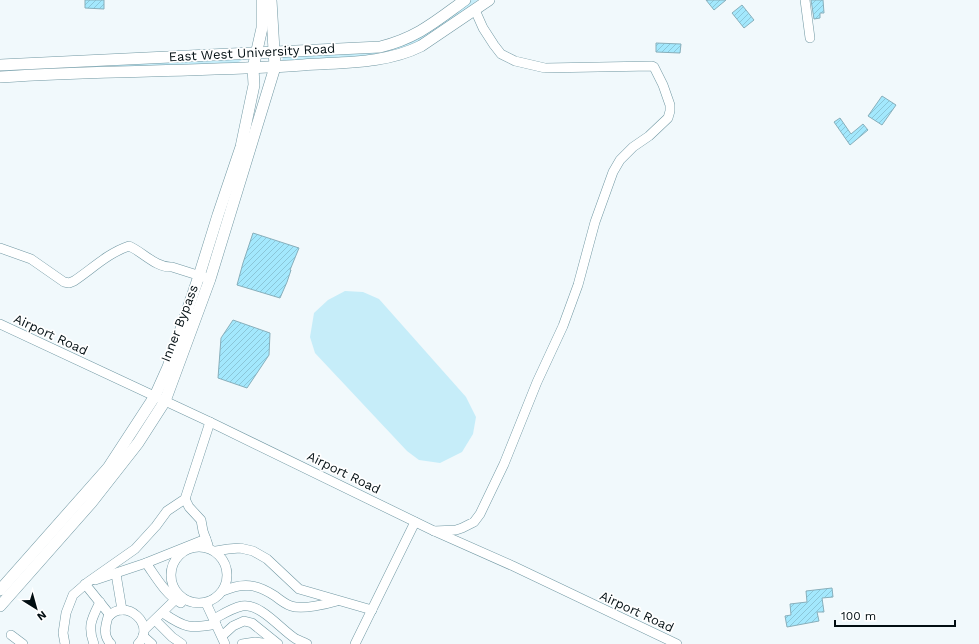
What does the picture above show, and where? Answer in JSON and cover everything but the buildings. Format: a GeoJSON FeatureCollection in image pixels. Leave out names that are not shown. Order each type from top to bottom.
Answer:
{"type":"FeatureCollection","features":[{"type":"Feature","properties":{"kind":"main road","name":"Inner Bypass"},"geometry":{"type":"LineString","coordinates":[[205,277],[218,215],[241,147],[254,85],[253,68],[262,28],[262,0]]}},
{"type":"Feature","properties":{"kind":"main road","name":"Inner Bypass"},"geometry":{"type":"LineString","coordinates":[[0,606],[96,497],[138,443],[160,399],[168,367],[205,277],[275,67],[271,0]]}},
{"type":"Feature","properties":{"kind":"main road","name":"East West University Road"},"geometry":{"type":"LineString","coordinates":[[0,77],[153,70],[275,67],[359,61],[391,57],[410,52],[438,36],[490,0]]}},
{"type":"Feature","properties":{"kind":"main road","name":"East West University Road"},"geometry":{"type":"LineString","coordinates":[[0,65],[352,49],[386,45],[418,34],[460,2]]}},
{"type":"Feature","properties":{"kind":"main road","name":"Inner Bypass"},"geometry":{"type":"LineString","coordinates":[[0,590],[108,468],[160,399]]}},
{"type":"Feature","properties":{"kind":"street"},"geometry":{"type":"LineString","coordinates":[[805,0],[810,38]]}},
{"type":"Feature","properties":{"kind":"street"},"geometry":{"type":"LineString","coordinates":[[434,531],[456,530],[462,528],[474,522],[480,514],[504,464],[578,285],[595,222],[613,172],[620,160],[668,118],[670,111],[663,85],[654,67],[545,68],[515,61],[501,54],[483,28],[475,10]]}},
{"type":"Feature","properties":{"kind":"street"},"geometry":{"type":"LineString","coordinates":[[0,248],[31,259],[59,279],[69,283],[109,256],[122,248],[129,246],[159,264],[205,277]]}},
{"type":"Feature","properties":{"kind":"street","name":"Airport Road"},"geometry":{"type":"LineString","coordinates":[[0,324],[210,422],[434,531],[513,566],[677,644]]}},
{"type":"Feature","properties":{"kind":"street"},"geometry":{"type":"LineString","coordinates":[[66,644],[63,633],[66,613],[73,595],[86,583],[135,550],[167,511],[186,499],[210,422]]}},
{"type":"Feature","properties":{"kind":"street"},"geometry":{"type":"LineString","coordinates":[[186,499],[202,520],[210,546],[225,563],[228,577],[223,591]]}},
{"type":"Feature","properties":{"kind":"street"},"geometry":{"type":"LineString","coordinates":[[356,644],[415,522]]}},
{"type":"Feature","properties":{"kind":"street"},"geometry":{"type":"LineString","coordinates":[[178,597],[171,580],[171,572],[176,559],[187,549],[202,546],[228,549],[240,548],[252,551],[266,559],[299,589],[372,610]]}},
{"type":"Feature","properties":{"kind":"street"},"geometry":{"type":"LineString","coordinates":[[86,583],[146,563],[210,546]]}},
{"type":"Feature","properties":{"kind":"street"},"geometry":{"type":"LineString","coordinates":[[146,563],[160,584],[178,597],[190,602],[207,605]]}},
{"type":"Feature","properties":{"kind":"street"},"geometry":{"type":"LineString","coordinates":[[116,574],[122,610]]}},
{"type":"Feature","properties":{"kind":"street"},"geometry":{"type":"LineString","coordinates":[[86,583],[110,615]]}},
{"type":"Feature","properties":{"kind":"street"},"geometry":{"type":"LineString","coordinates":[[207,605],[223,591],[234,586],[250,586],[261,589],[295,607],[322,605],[339,601]]}},
{"type":"Feature","properties":{"kind":"street"},"geometry":{"type":"LineString","coordinates":[[142,637],[155,620],[178,597]]}},
{"type":"Feature","properties":{"kind":"street"},"geometry":{"type":"LineString","coordinates":[[94,644],[91,637],[90,626],[91,620],[100,602]]}},
{"type":"Feature","properties":{"kind":"street"},"geometry":{"type":"LineString","coordinates":[[207,605],[224,640]]}},
{"type":"Feature","properties":{"kind":"street"},"geometry":{"type":"LineString","coordinates":[[163,613],[178,624],[196,628],[215,621],[233,609],[243,606],[250,606],[260,610],[295,641],[308,644]]}},
{"type":"Feature","properties":{"kind":"street"},"geometry":{"type":"LineString","coordinates":[[106,642],[105,630],[108,617],[122,610],[136,614],[143,624],[142,637]]}},
{"type":"Feature","properties":{"kind":"street"},"geometry":{"type":"LineString","coordinates":[[155,620],[172,637],[182,644]]}},
{"type":"Feature","properties":{"kind":"street"},"geometry":{"type":"LineString","coordinates":[[224,640],[233,626],[239,622],[249,621],[278,644]]}},
{"type":"Feature","properties":{"kind":"street"},"geometry":{"type":"LineString","coordinates":[[10,635],[23,644]]}},
{"type":"Feature","properties":{"kind":"street"},"geometry":{"type":"LineString","coordinates":[[142,637],[152,644]]}},
{"type":"Feature","properties":{"kind":"street"},"geometry":{"type":"LineString","coordinates":[[242,644],[255,642],[270,644]]}},
{"type":"Feature","properties":{"kind":"shaded area"},"geometry":{"type":"Polygon","coordinates":[[[469,0],[478,0],[430,35],[397,50],[381,54],[348,58],[282,61],[283,57],[389,47],[469,0]]]}},
{"type":"Feature","properties":{"kind":"shaded area"},"geometry":{"type":"Polygon","coordinates":[[[240,58],[242,60],[237,63],[0,76],[0,70],[240,58]]]}},
{"type":"Feature","properties":{"kind":"shaded area"},"geometry":{"type":"Polygon","coordinates":[[[345,291],[363,292],[379,299],[466,397],[476,417],[473,434],[462,452],[440,463],[419,460],[407,451],[315,353],[310,337],[314,313],[328,300],[345,291]]]}}]}
